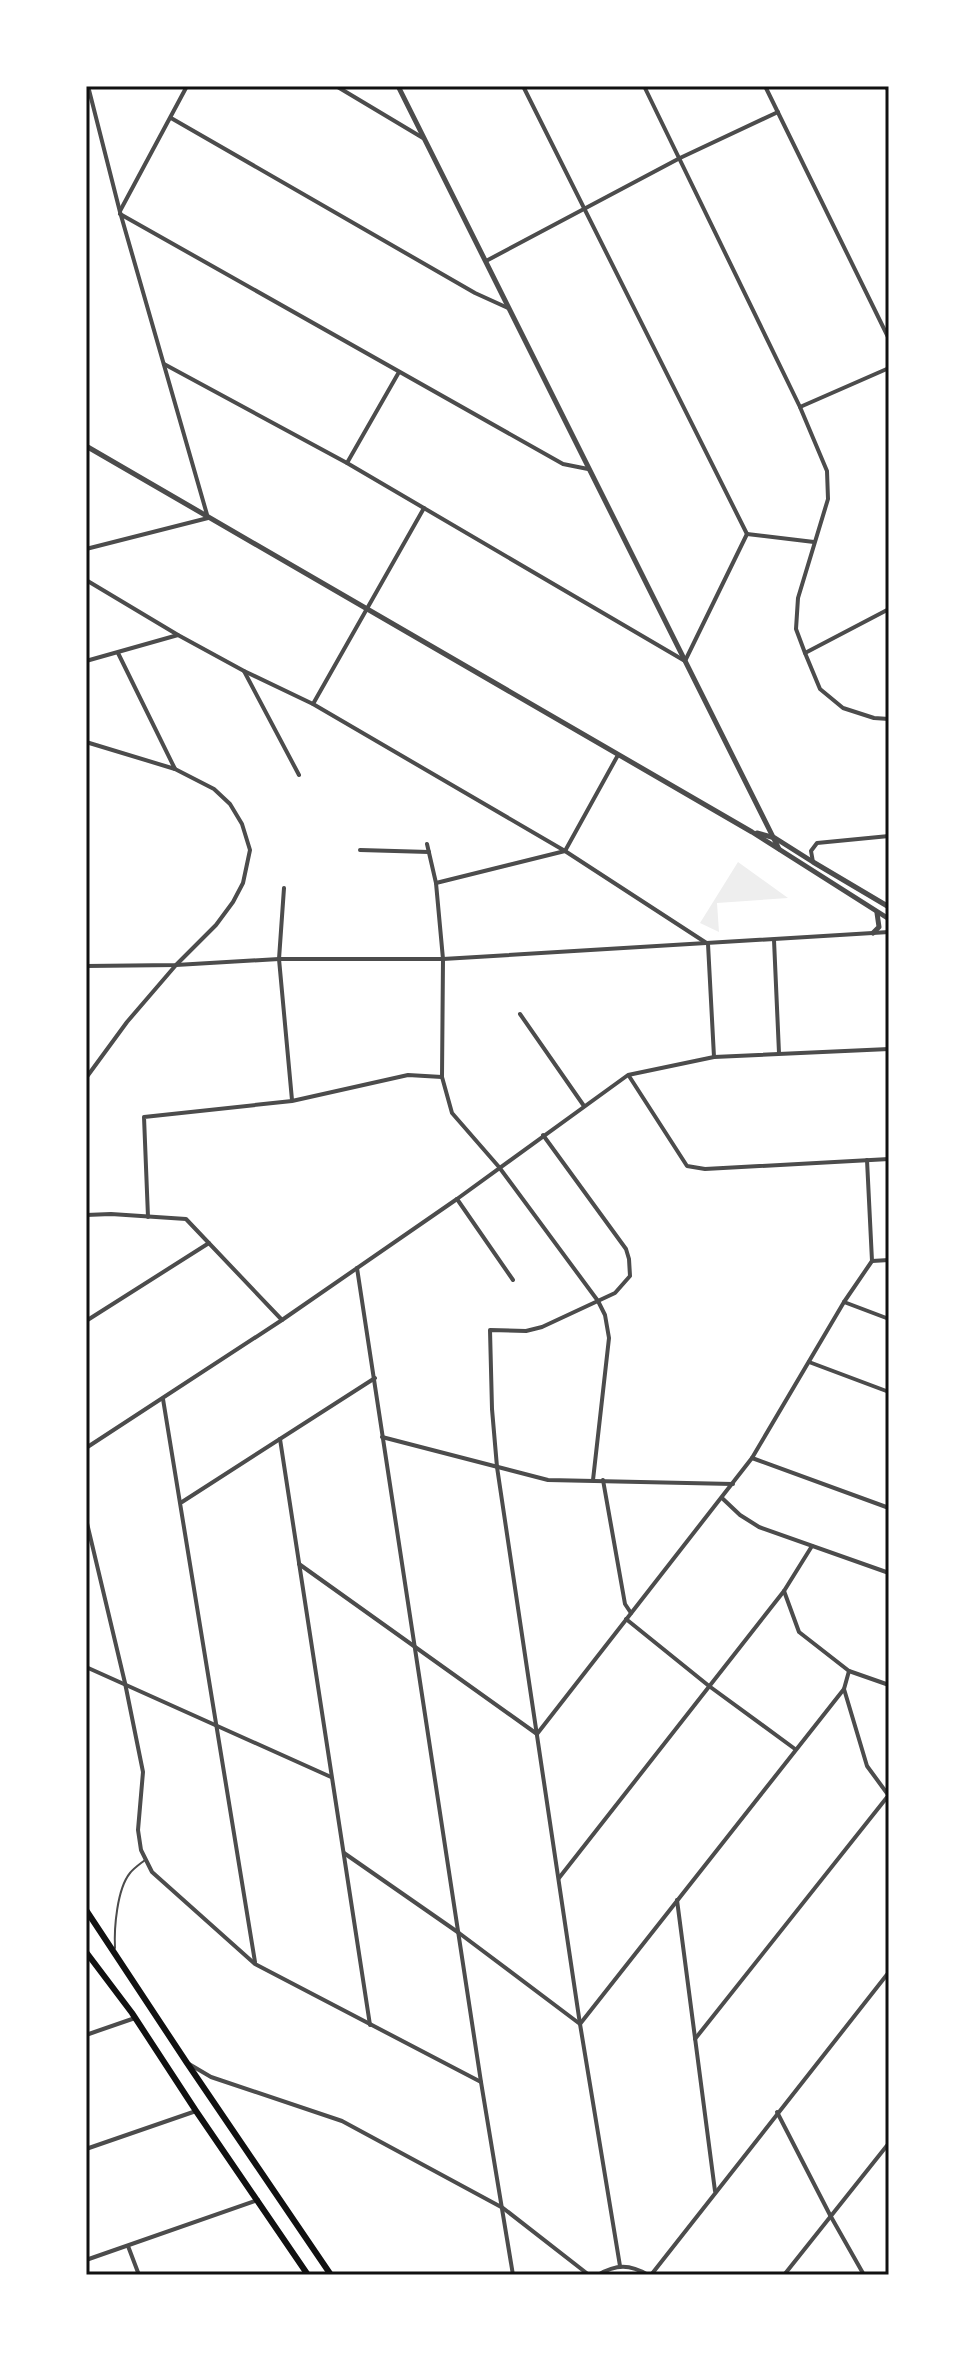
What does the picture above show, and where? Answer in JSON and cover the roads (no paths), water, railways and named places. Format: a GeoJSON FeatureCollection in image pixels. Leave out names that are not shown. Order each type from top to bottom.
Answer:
{"type":"FeatureCollection","features":[{"type":"Feature","properties":{"kind":"main road"},"geometry":{"type":"LineString","coordinates":[[86,1910],[331,2275]]}},
{"type":"Feature","properties":{"kind":"main road"},"geometry":{"type":"LineString","coordinates":[[86,1952],[135,2018],[308,2275]]}},
{"type":"Feature","properties":{"kind":"street"},"geometry":{"type":"LineString","coordinates":[[88,86],[120,213],[208,518]]}},
{"type":"Feature","properties":{"kind":"street"},"geometry":{"type":"LineString","coordinates":[[120,213],[187,86]]}},
{"type":"Feature","properties":{"kind":"street"},"geometry":{"type":"LineString","coordinates":[[336,86],[425,139]]}},
{"type":"Feature","properties":{"kind":"street"},"geometry":{"type":"LineString","coordinates":[[398,86],[779,850]]}},
{"type":"Feature","properties":{"kind":"street"},"geometry":{"type":"LineString","coordinates":[[523,86],[747,534]]}},
{"type":"Feature","properties":{"kind":"street"},"geometry":{"type":"LineString","coordinates":[[644,86],[800,407],[827,471],[828,499],[798,598],[796,629],[805,653],[820,689],[843,708],[874,718],[889,719]]}},
{"type":"Feature","properties":{"kind":"street"},"geometry":{"type":"LineString","coordinates":[[765,86],[889,339]]}},
{"type":"Feature","properties":{"kind":"street"},"geometry":{"type":"LineString","coordinates":[[886,86],[889,92]]}},
{"type":"Feature","properties":{"kind":"street"},"geometry":{"type":"LineString","coordinates":[[486,261],[680,158],[778,112]]}},
{"type":"Feature","properties":{"kind":"street"},"geometry":{"type":"LineString","coordinates":[[171,118],[475,293],[510,309]]}},
{"type":"Feature","properties":{"kind":"street"},"geometry":{"type":"LineString","coordinates":[[120,213],[563,464],[590,469]]}},
{"type":"Feature","properties":{"kind":"street"},"geometry":{"type":"LineString","coordinates":[[164,364],[347,463],[685,661]]}},
{"type":"Feature","properties":{"kind":"street"},"geometry":{"type":"LineString","coordinates":[[800,407],[889,368]]}},
{"type":"Feature","properties":{"kind":"street"},"geometry":{"type":"LineString","coordinates":[[347,463],[399,372]]}},
{"type":"Feature","properties":{"kind":"street"},"geometry":{"type":"LineString","coordinates":[[86,446],[752,832],[889,919]]}},
{"type":"Feature","properties":{"kind":"street"},"geometry":{"type":"LineString","coordinates":[[313,704],[424,508]]}},
{"type":"Feature","properties":{"kind":"street"},"geometry":{"type":"LineString","coordinates":[[86,549],[208,518]]}},
{"type":"Feature","properties":{"kind":"street"},"geometry":{"type":"LineString","coordinates":[[747,534],[814,542]]}},
{"type":"Feature","properties":{"kind":"street"},"geometry":{"type":"LineString","coordinates":[[685,661],[747,534]]}},
{"type":"Feature","properties":{"kind":"street"},"geometry":{"type":"LineString","coordinates":[[86,580],[178,635],[313,704],[565,851],[708,944]]}},
{"type":"Feature","properties":{"kind":"street"},"geometry":{"type":"LineString","coordinates":[[805,653],[889,609]]}},
{"type":"Feature","properties":{"kind":"street"},"geometry":{"type":"LineString","coordinates":[[86,661],[178,635]]}},
{"type":"Feature","properties":{"kind":"street"},"geometry":{"type":"LineString","coordinates":[[118,653],[175,769]]}},
{"type":"Feature","properties":{"kind":"street"},"geometry":{"type":"LineString","coordinates":[[244,671],[299,775]]}},
{"type":"Feature","properties":{"kind":"street"},"geometry":{"type":"LineString","coordinates":[[86,742],[175,769],[214,789],[230,804],[242,824],[250,850],[243,883],[233,902],[216,925],[176,965],[127,1022],[86,1078]]}},
{"type":"Feature","properties":{"kind":"street"},"geometry":{"type":"LineString","coordinates":[[436,883],[565,851],[618,755]]}},
{"type":"Feature","properties":{"kind":"street"},"geometry":{"type":"LineString","coordinates":[[752,832],[775,838],[889,907]]}},
{"type":"Feature","properties":{"kind":"street"},"geometry":{"type":"LineString","coordinates":[[813,862],[811,851],[817,843],[889,836]]}},
{"type":"Feature","properties":{"kind":"street"},"geometry":{"type":"LineString","coordinates":[[427,844],[436,883],[443,959],[442,1077],[452,1113],[499,1167],[598,1301],[605,1315],[609,1338],[593,1480]]}},
{"type":"Feature","properties":{"kind":"street"},"geometry":{"type":"LineString","coordinates":[[360,850],[429,852]]}},
{"type":"Feature","properties":{"kind":"street"},"geometry":{"type":"LineString","coordinates":[[284,888],[279,959],[292,1101]]}},
{"type":"Feature","properties":{"kind":"street"},"geometry":{"type":"LineString","coordinates":[[873,933],[879,927],[877,912]]}},
{"type":"Feature","properties":{"kind":"street"},"geometry":{"type":"LineString","coordinates":[[86,966],[279,959],[443,959],[889,932]]}},
{"type":"Feature","properties":{"kind":"street"},"geometry":{"type":"LineString","coordinates":[[774,940],[779,1053]]}},
{"type":"Feature","properties":{"kind":"street"},"geometry":{"type":"LineString","coordinates":[[708,944],[714,1057]]}},
{"type":"Feature","properties":{"kind":"street"},"geometry":{"type":"LineString","coordinates":[[520,1014],[584,1106]]}},
{"type":"Feature","properties":{"kind":"street"},"geometry":{"type":"LineString","coordinates":[[86,1448],[282,1320],[628,1075],[714,1057],[889,1049]]}},
{"type":"Feature","properties":{"kind":"street"},"geometry":{"type":"LineString","coordinates":[[148,1217],[144,1117],[292,1101],[408,1075],[442,1077]]}},
{"type":"Feature","properties":{"kind":"street"},"geometry":{"type":"LineString","coordinates":[[628,1075],[687,1166],[705,1169],[889,1159]]}},
{"type":"Feature","properties":{"kind":"street"},"geometry":{"type":"LineString","coordinates":[[543,1135],[626,1249],[629,1259],[630,1276],[615,1293],[542,1327],[526,1331],[490,1330],[497,1467],[580,2024],[620,2266]]}},
{"type":"Feature","properties":{"kind":"street"},"geometry":{"type":"LineString","coordinates":[[537,1734],[752,1458],[844,1302],[872,1261],[867,1160]]}},
{"type":"Feature","properties":{"kind":"street"},"geometry":{"type":"LineString","coordinates":[[457,1199],[513,1280]]}},
{"type":"Feature","properties":{"kind":"street"},"geometry":{"type":"LineString","coordinates":[[86,1215],[186,1219],[282,1320]]}},
{"type":"Feature","properties":{"kind":"street"},"geometry":{"type":"LineString","coordinates":[[86,1321],[209,1243]]}},
{"type":"Feature","properties":{"kind":"street"},"geometry":{"type":"LineString","coordinates":[[872,1261],[889,1260]]}},
{"type":"Feature","properties":{"kind":"street"},"geometry":{"type":"LineString","coordinates":[[357,1268],[513,2275]]}},
{"type":"Feature","properties":{"kind":"street"},"geometry":{"type":"LineString","coordinates":[[844,1302],[889,1319]]}},
{"type":"Feature","properties":{"kind":"street"},"geometry":{"type":"LineString","coordinates":[[809,1362],[889,1392]]}},
{"type":"Feature","properties":{"kind":"street"},"geometry":{"type":"LineString","coordinates":[[181,1502],[375,1378]]}},
{"type":"Feature","properties":{"kind":"street"},"geometry":{"type":"LineString","coordinates":[[163,1399],[255,1964]]}},
{"type":"Feature","properties":{"kind":"street"},"geometry":{"type":"LineString","coordinates":[[382,1437],[548,1480],[733,1484]]}},
{"type":"Feature","properties":{"kind":"street"},"geometry":{"type":"LineString","coordinates":[[280,1439],[370,2025]]}},
{"type":"Feature","properties":{"kind":"street"},"geometry":{"type":"LineString","coordinates":[[752,1458],[889,1508]]}},
{"type":"Feature","properties":{"kind":"street"},"geometry":{"type":"LineString","coordinates":[[603,1480],[625,1604],[631,1613]]}},
{"type":"Feature","properties":{"kind":"street"},"geometry":{"type":"LineString","coordinates":[[722,1498],[759,1527],[889,1573]]}},
{"type":"Feature","properties":{"kind":"street"},"geometry":{"type":"LineString","coordinates":[[86,1519],[143,1772],[138,1830],[141,1850],[152,1872],[255,1964],[481,2082]]}},
{"type":"Feature","properties":{"kind":"street"},"geometry":{"type":"LineString","coordinates":[[559,1879],[784,1591],[812,1546]]}},
{"type":"Feature","properties":{"kind":"street"},"geometry":{"type":"LineString","coordinates":[[299,1564],[537,1734]]}},
{"type":"Feature","properties":{"kind":"street"},"geometry":{"type":"LineString","coordinates":[[784,1591],[799,1632],[849,1671],[889,1685]]}},
{"type":"Feature","properties":{"kind":"street"},"geometry":{"type":"LineString","coordinates":[[626,1619],[709,1686],[796,1750]]}},
{"type":"Feature","properties":{"kind":"street"},"geometry":{"type":"LineString","coordinates":[[86,1667],[331,1777]]}},
{"type":"Feature","properties":{"kind":"street"},"geometry":{"type":"LineString","coordinates":[[580,2024],[844,1689],[849,1671]]}},
{"type":"Feature","properties":{"kind":"street"},"geometry":{"type":"LineString","coordinates":[[695,2039],[889,1796],[867,1766],[844,1689]]}},
{"type":"Feature","properties":{"kind":"street"},"geometry":{"type":"LineString","coordinates":[[344,1853],[459,1933],[580,2024]]}},
{"type":"Feature","properties":{"kind":"street"},"geometry":{"type":"LineString","coordinates":[[677,1899],[715,2191]]}},
{"type":"Feature","properties":{"kind":"street"},"geometry":{"type":"LineString","coordinates":[[598,2275],[608,2268],[620,2266],[633,2267],[650,2275],[889,1972]]}},
{"type":"Feature","properties":{"kind":"street"},"geometry":{"type":"LineString","coordinates":[[86,2035],[135,2018]]}},
{"type":"Feature","properties":{"kind":"street"},"geometry":{"type":"LineString","coordinates":[[187,2063],[211,2077],[342,2121],[503,2208],[589,2275]]}},
{"type":"Feature","properties":{"kind":"street"},"geometry":{"type":"LineString","coordinates":[[86,2149],[196,2111]]}},
{"type":"Feature","properties":{"kind":"street"},"geometry":{"type":"LineString","coordinates":[[777,2112],[864,2275]]}},
{"type":"Feature","properties":{"kind":"street"},"geometry":{"type":"LineString","coordinates":[[784,2275],[889,2143]]}},
{"type":"Feature","properties":{"kind":"street"},"geometry":{"type":"LineString","coordinates":[[86,2260],[258,2200]]}},
{"type":"Feature","properties":{"kind":"street"},"geometry":{"type":"LineString","coordinates":[[128,2246],[139,2275]]}},
{"type":"Feature","properties":{"kind":"lane"},"geometry":{"type":"LineString","coordinates":[[116,1957],[122,1888],[130,1873],[146,1859]]}}]}
